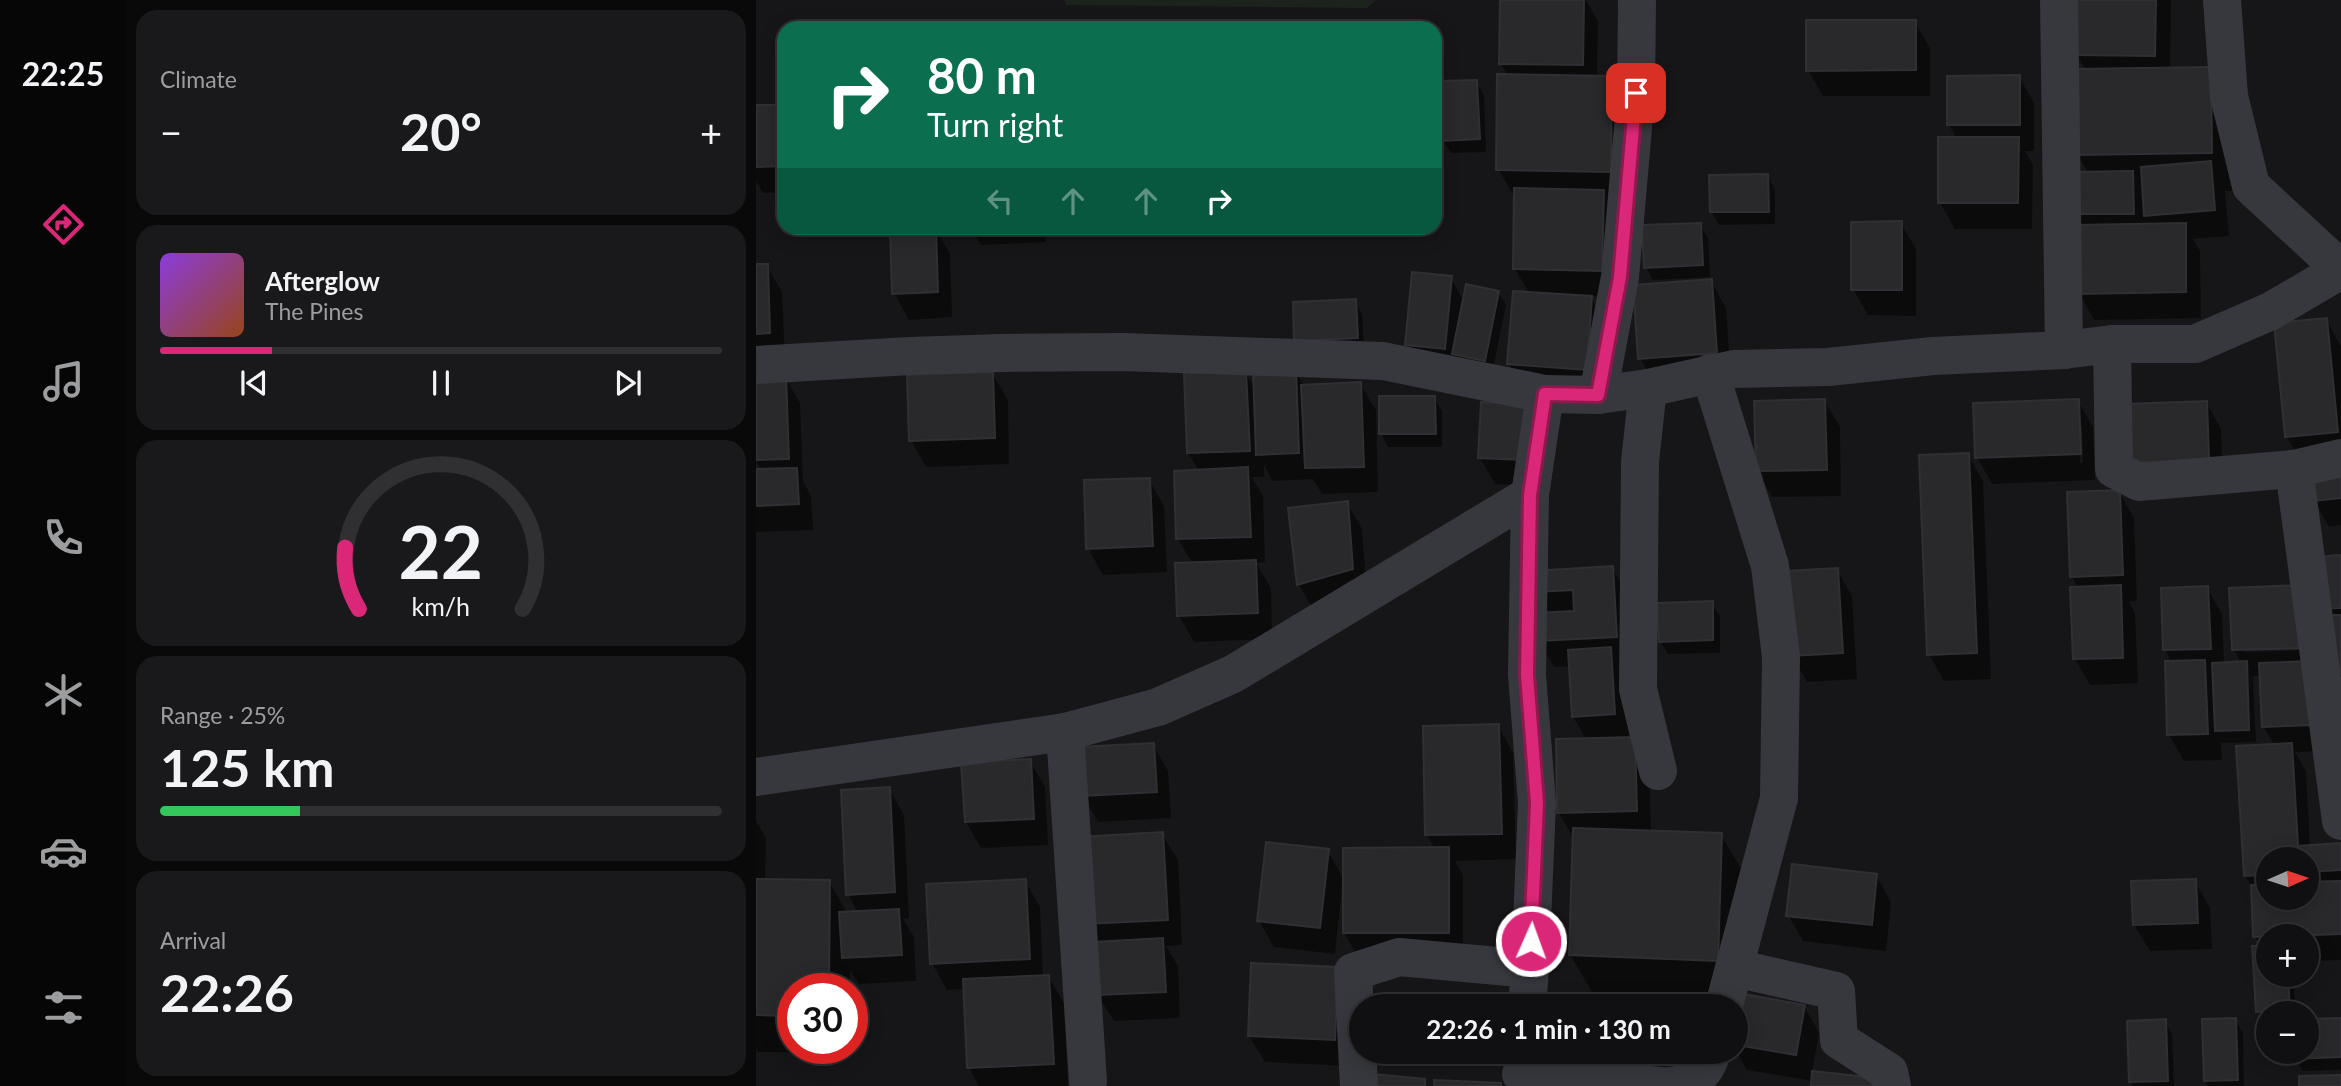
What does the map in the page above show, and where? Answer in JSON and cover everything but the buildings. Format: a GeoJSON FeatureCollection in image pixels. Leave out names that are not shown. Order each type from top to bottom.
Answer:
{"type":"FeatureCollection","features":[{"type":"Feature","properties":{"kind":"street"},"geometry":{"type":"LineString","coordinates":[[1598,395],[1620,277],[1636,93],[1637,0]]}},
{"type":"Feature","properties":{"kind":"street"},"geometry":{"type":"LineString","coordinates":[[2059,0],[2064,350]]}},
{"type":"Feature","properties":{"kind":"street"},"geometry":{"type":"LineString","coordinates":[[756,365],[910,356],[1123,352],[1383,361],[1545,394],[1598,395],[1648,388],[1734,369],[1828,367],[1933,356],[2064,350],[2112,344],[2196,344],[2270,310],[2341,270],[2251,186],[2230,96],[2222,0]]}},
{"type":"Feature","properties":{"kind":"street"},"geometry":{"type":"LineString","coordinates":[[2112,344],[2114,469],[2139,482],[2294,469],[2341,458]]}},
{"type":"Feature","properties":{"kind":"street"},"geometry":{"type":"LineString","coordinates":[[1710,373],[1770,566],[1781,657],[1779,798],[1727,994]]}},
{"type":"Feature","properties":{"kind":"street"},"geometry":{"type":"LineString","coordinates":[[1648,388],[1640,462],[1639,689],[1658,771]]}},
{"type":"Feature","properties":{"kind":"street"},"geometry":{"type":"LineString","coordinates":[[1528,994],[1537,803],[1527,675],[1530,495],[1545,394]]}},
{"type":"Feature","properties":{"kind":"street"},"geometry":{"type":"LineString","coordinates":[[2294,469],[2341,821]]}},
{"type":"Feature","properties":{"kind":"street"},"geometry":{"type":"LineString","coordinates":[[756,777],[1065,732],[1157,707],[1233,674],[1530,495]]}},
{"type":"Feature","properties":{"kind":"street"},"geometry":{"type":"LineString","coordinates":[[1065,732],[1088,1081]]}},
{"type":"Feature","properties":{"kind":"street"},"geometry":{"type":"LineString","coordinates":[[1359,1086],[1353,972],[1399,957],[1530,969]]}},
{"type":"Feature","properties":{"kind":"street"},"geometry":{"type":"LineString","coordinates":[[1735,968],[1836,991],[1839,1040],[1889,1072],[1892,1086]]}},
{"type":"Feature","properties":{"kind":"street"},"geometry":{"type":"LineString","coordinates":[[1670,1086],[1686,1085],[1702,1074],[1707,1064]]}},
{"type":"Feature","properties":{"kind":"street"},"geometry":{"type":"LineString","coordinates":[[1521,1070],[1661,1086]]}},
{"type":"Feature","properties":{"kind":"shaded area"},"geometry":{"type":"Polygon","coordinates":[[[1064,0],[1376,0],[1367,8],[1067,5],[1064,0]]]}},
{"type":"Feature","properties":{"kind":"route"},"geometry":{"type":"LineString","coordinates":[[1531,941],[1537,803],[1527,675],[1530,495],[1545,394],[1598,395],[1620,277],[1636,93]]}}]}
